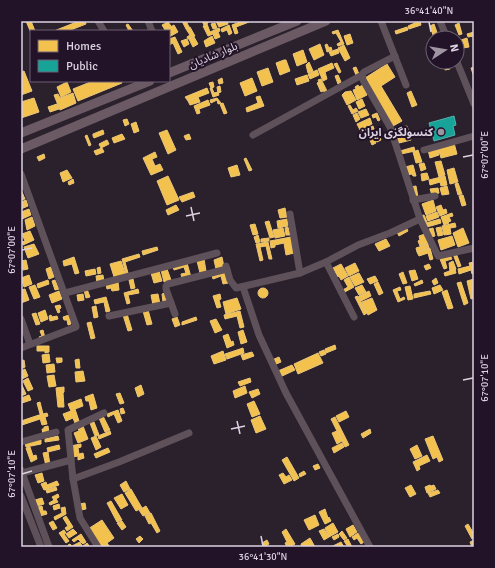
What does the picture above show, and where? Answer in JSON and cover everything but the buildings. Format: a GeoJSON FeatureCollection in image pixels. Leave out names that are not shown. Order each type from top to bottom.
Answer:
{"type":"FeatureCollection","features":[{"type":"Feature","properties":{"kind":"main road","name":"بلوار شادیان"},"geometry":{"type":"LineString","coordinates":[[170,72],[298,21]]}},
{"type":"Feature","properties":{"kind":"main road","name":"بلوار شادیان"},"geometry":{"type":"LineString","coordinates":[[21,149],[326,21]]}},
{"type":"Feature","properties":{"kind":"main road"},"geometry":{"type":"LineString","coordinates":[[21,134],[134,84],[145,82]]}},
{"type":"Feature","properties":{"kind":"street"},"geometry":{"type":"LineString","coordinates":[[98,21],[103,30]]}},
{"type":"Feature","properties":{"kind":"street"},"geometry":{"type":"LineString","coordinates":[[381,21],[406,85]]}},
{"type":"Feature","properties":{"kind":"street"},"geometry":{"type":"LineString","coordinates":[[253,135],[395,56]]}},
{"type":"Feature","properties":{"kind":"street"},"geometry":{"type":"LineString","coordinates":[[460,70],[474,104]]}},
{"type":"Feature","properties":{"kind":"street"},"geometry":{"type":"LineString","coordinates":[[170,74],[175,84]]}},
{"type":"Feature","properties":{"kind":"street"},"geometry":{"type":"LineString","coordinates":[[362,75],[363,80],[390,127],[420,219],[438,256],[474,248]]}},
{"type":"Feature","properties":{"kind":"street"},"geometry":{"type":"LineString","coordinates":[[424,150],[474,136]]}},
{"type":"Feature","properties":{"kind":"street"},"geometry":{"type":"LineString","coordinates":[[21,174],[76,324],[76,327],[21,348]]}},
{"type":"Feature","properties":{"kind":"street"},"geometry":{"type":"LineString","coordinates":[[413,200],[435,196]]}},
{"type":"Feature","properties":{"kind":"street"},"geometry":{"type":"LineString","coordinates":[[290,214],[300,273]]}},
{"type":"Feature","properties":{"kind":"street"},"geometry":{"type":"LineString","coordinates":[[239,288],[300,273],[326,262],[358,245],[390,233],[420,219]]}},
{"type":"Feature","properties":{"kind":"street"},"geometry":{"type":"LineString","coordinates":[[65,293],[216,253]]}},
{"type":"Feature","properties":{"kind":"street"},"geometry":{"type":"LineString","coordinates":[[326,262],[354,317]]}},
{"type":"Feature","properties":{"kind":"street"},"geometry":{"type":"LineString","coordinates":[[175,314],[166,289],[168,284],[227,267],[230,280],[239,288],[286,393],[370,547]]}},
{"type":"Feature","properties":{"kind":"street"},"geometry":{"type":"LineString","coordinates":[[109,316],[171,302]]}},
{"type":"Feature","properties":{"kind":"street"},"geometry":{"type":"LineString","coordinates":[[21,319],[30,344]]}},
{"type":"Feature","properties":{"kind":"street"},"geometry":{"type":"LineString","coordinates":[[98,547],[81,521],[72,479],[68,429],[104,413]]}},
{"type":"Feature","properties":{"kind":"street"},"geometry":{"type":"LineString","coordinates":[[21,442],[56,432]]}},
{"type":"Feature","properties":{"kind":"street"},"geometry":{"type":"LineString","coordinates":[[72,479],[119,462],[189,433]]}},
{"type":"Feature","properties":{"kind":"street"},"geometry":{"type":"LineString","coordinates":[[49,547],[21,472],[71,460]]}},
{"type":"Feature","properties":{"kind":"street"},"geometry":{"type":"LineString","coordinates":[[21,496],[41,547]]}},
{"type":"Feature","properties":{"kind":"place","name":"کنسولگری ایران"},"geometry":{"type":"Point","coordinates":[441,132]}}]}
